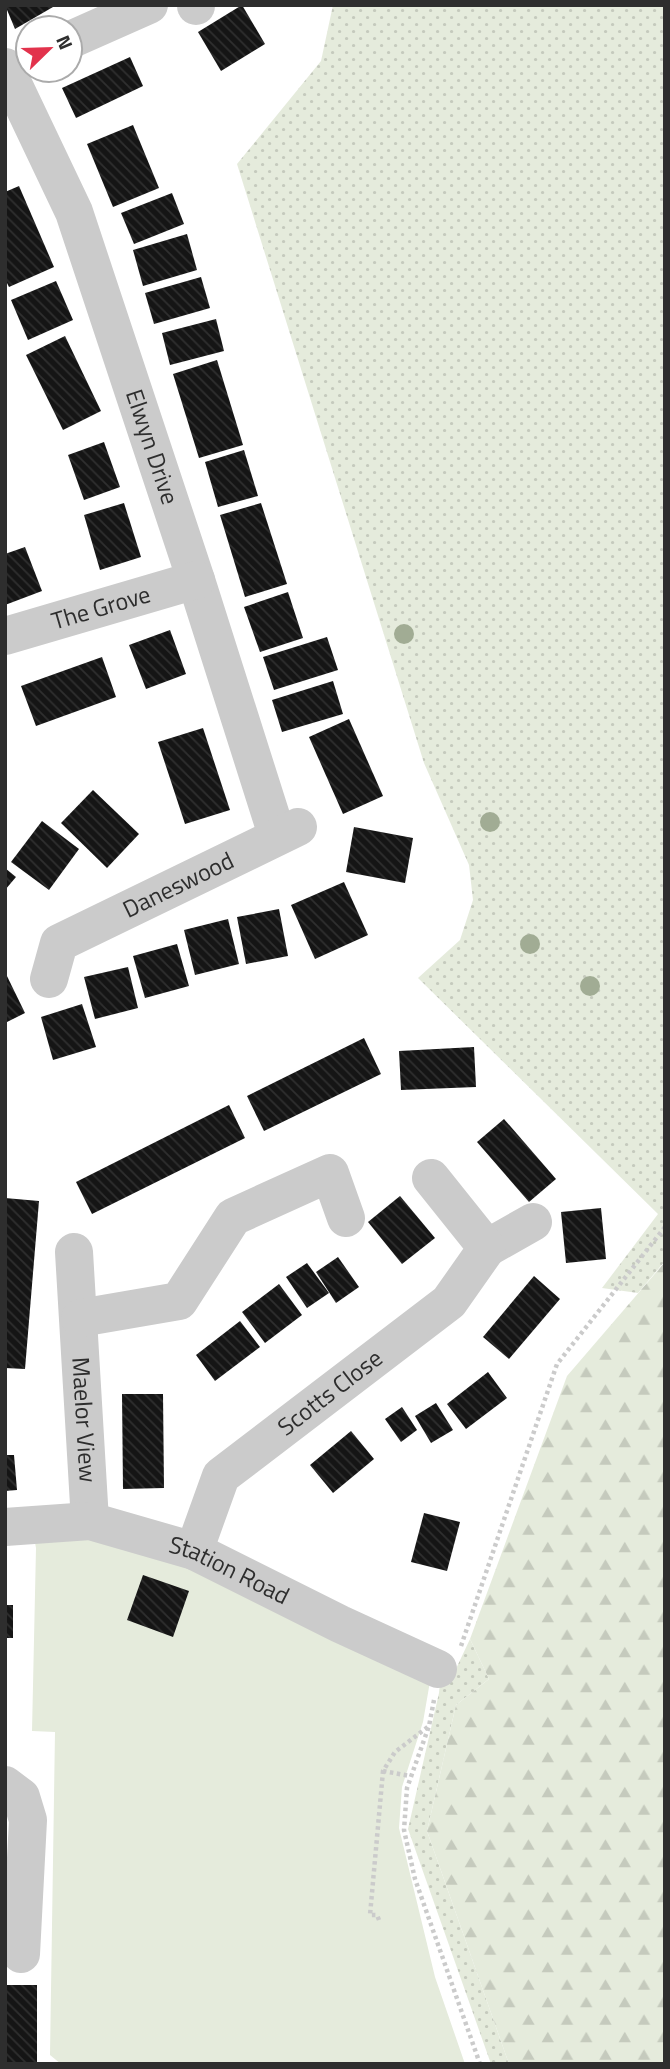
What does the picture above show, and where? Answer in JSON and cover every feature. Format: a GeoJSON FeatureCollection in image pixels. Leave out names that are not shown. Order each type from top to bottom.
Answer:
{"type":"FeatureCollection","features":[{"type":"Feature","properties":{"kind":"street"},"geometry":{"type":"LineString","coordinates":[[84,34],[149,5]]}},
{"type":"Feature","properties":{"kind":"street","name":"Elwyn Drive"},"geometry":{"type":"LineString","coordinates":[[6,68],[74,212],[196,580],[287,831]]}},
{"type":"Feature","properties":{"kind":"street","name":"The Grove"},"geometry":{"type":"LineString","coordinates":[[5,636],[196,580]]}},
{"type":"Feature","properties":{"kind":"street","name":"Daneswood"},"geometry":{"type":"LineString","coordinates":[[51,947],[287,831]]}},
{"type":"Feature","properties":{"kind":"street"},"geometry":{"type":"LineString","coordinates":[[80,1318],[179,1301],[233,1217],[330,1173],[346,1218]]}},
{"type":"Feature","properties":{"kind":"street"},"geometry":{"type":"LineString","coordinates":[[432,1178],[487,1248]]}},
{"type":"Feature","properties":{"kind":"street","name":"Scotts Close"},"geometry":{"type":"LineString","coordinates":[[194,1551],[221,1476],[449,1303],[487,1248],[533,1222]]}},
{"type":"Feature","properties":{"kind":"street","name":"Maelor View"},"geometry":{"type":"LineString","coordinates":[[75,1252],[90,1521]]}},
{"type":"Feature","properties":{"kind":"street","name":"Station Road"},"geometry":{"type":"LineString","coordinates":[[5,1527],[90,1521],[194,1551],[340,1624],[438,1668]]}},
{"type":"Feature","properties":{"kind":"street"},"geometry":{"type":"LineString","coordinates":[[5,1785],[21,1797],[28,1820],[21,1954]]}},
{"type":"Feature","properties":{"kind":"path"},"geometry":{"type":"LineString","coordinates":[[480,2064],[415,1879],[404,1830],[410,1776],[429,1726],[438,1668],[448,1669],[464,1641],[557,1364],[665,1227]]}},
{"type":"Feature","properties":{"kind":"path"},"geometry":{"type":"LineString","coordinates":[[379,1920],[377,1915],[370,1915],[383,1771],[395,1752],[429,1726]]}},
{"type":"Feature","properties":{"kind":"path"},"geometry":{"type":"LineString","coordinates":[[383,1771],[410,1776]]}},
{"type":"Feature","properties":{"kind":"green space"},"geometry":{"type":"Polygon","coordinates":[[[333,5],[665,5],[665,1261],[638,1293],[602,1288],[658,1214],[418,978],[460,940],[473,900],[469,865],[424,763],[237,164],[321,61],[333,5]]]}},
{"type":"Feature","properties":{"kind":"green space"},"geometry":{"type":"Polygon","coordinates":[[[665,1262],[665,2064],[509,2064],[427,1831],[456,1705],[489,1679],[470,1639],[567,1376],[665,1262]]]}},
{"type":"Feature","properties":{"kind":"green space"},"geometry":{"type":"Polygon","coordinates":[[[33,1532],[136,1543],[432,1670],[423,1722],[402,1787],[399,1828],[435,1977],[465,2064],[61,2064],[50,2055],[55,1732],[32,1731],[36,1548],[33,1532]]]}},
{"type":"Feature","properties":{"kind":"green space"},"geometry":{"type":"Polygon","coordinates":[[[470,1639],[489,1679],[456,1705],[427,1831],[509,2064],[491,2064],[408,1829],[439,1693],[441,1671],[454,1673],[470,1639]]]}},
{"type":"Feature","properties":{"kind":"building"},"geometry":{"type":"Polygon","coordinates":[[[5,5],[52,5],[53,7],[41,14],[14,14],[14,27],[5,5]]]}},
{"type":"Feature","properties":{"kind":"building"},"geometry":{"type":"Polygon","coordinates":[[[242,5],[265,44],[221,71],[198,32],[242,5]]]}},
{"type":"Feature","properties":{"kind":"building"},"geometry":{"type":"Polygon","coordinates":[[[130,57],[143,86],[76,118],[62,88],[71,84],[84,84],[84,78],[130,57]]]}},
{"type":"Feature","properties":{"kind":"building"},"geometry":{"type":"Polygon","coordinates":[[[133,125],[159,188],[113,207],[87,144],[133,125]]]}},
{"type":"Feature","properties":{"kind":"building"},"geometry":{"type":"Polygon","coordinates":[[[19,186],[54,267],[9,287],[5,279],[5,192],[19,186]]]}},
{"type":"Feature","properties":{"kind":"building"},"geometry":{"type":"Polygon","coordinates":[[[172,193],[184,224],[134,244],[121,213],[172,193]]]}},
{"type":"Feature","properties":{"kind":"building"},"geometry":{"type":"Polygon","coordinates":[[[187,234],[197,270],[143,286],[133,250],[187,234]]]}},
{"type":"Feature","properties":{"kind":"building"},"geometry":{"type":"Polygon","coordinates":[[[201,277],[210,308],[154,324],[145,293],[201,277]]]}},
{"type":"Feature","properties":{"kind":"building"},"geometry":{"type":"Polygon","coordinates":[[[56,281],[73,320],[28,340],[11,300],[56,281]]]}},
{"type":"Feature","properties":{"kind":"building"},"geometry":{"type":"Polygon","coordinates":[[[216,319],[224,351],[170,365],[162,333],[216,319]]]}},
{"type":"Feature","properties":{"kind":"building"},"geometry":{"type":"Polygon","coordinates":[[[65,336],[101,411],[63,430],[26,355],[65,336]]]}},
{"type":"Feature","properties":{"kind":"building"},"geometry":{"type":"Polygon","coordinates":[[[217,360],[243,445],[199,458],[173,374],[217,360]]]}},
{"type":"Feature","properties":{"kind":"building"},"geometry":{"type":"Polygon","coordinates":[[[104,442],[120,487],[84,500],[68,455],[104,442]]]}},
{"type":"Feature","properties":{"kind":"building"},"geometry":{"type":"Polygon","coordinates":[[[244,450],[258,496],[218,507],[205,462],[244,450]]]}},
{"type":"Feature","properties":{"kind":"building"},"geometry":{"type":"Polygon","coordinates":[[[124,503],[141,557],[100,570],[84,515],[124,503]]]}},
{"type":"Feature","properties":{"kind":"building"},"geometry":{"type":"Polygon","coordinates":[[[261,503],[287,584],[245,597],[220,515],[261,503]]]}},
{"type":"Feature","properties":{"kind":"building"},"geometry":{"type":"Polygon","coordinates":[[[25,547],[42,591],[5,605],[5,554],[25,547]]]}},
{"type":"Feature","properties":{"kind":"building"},"geometry":{"type":"Polygon","coordinates":[[[288,592],[303,638],[260,652],[244,607],[288,592]]]}},
{"type":"Feature","properties":{"kind":"building"},"geometry":{"type":"Polygon","coordinates":[[[170,630],[186,674],[146,689],[129,645],[170,630]]]}},
{"type":"Feature","properties":{"kind":"building"},"geometry":{"type":"Polygon","coordinates":[[[327,637],[338,670],[274,690],[263,657],[327,637]]]}},
{"type":"Feature","properties":{"kind":"building"},"geometry":{"type":"Polygon","coordinates":[[[102,657],[116,697],[36,726],[21,686],[102,657]]]}},
{"type":"Feature","properties":{"kind":"building"},"geometry":{"type":"Polygon","coordinates":[[[333,681],[343,714],[282,732],[272,700],[333,681]]]}},
{"type":"Feature","properties":{"kind":"building"},"geometry":{"type":"Polygon","coordinates":[[[349,719],[383,796],[343,814],[309,737],[349,719]]]}},
{"type":"Feature","properties":{"kind":"building"},"geometry":{"type":"Polygon","coordinates":[[[203,728],[230,810],[185,824],[158,742],[203,728]]]}},
{"type":"Feature","properties":{"kind":"building"},"geometry":{"type":"Polygon","coordinates":[[[93,790],[139,834],[107,868],[61,823],[93,790]]]}},
{"type":"Feature","properties":{"kind":"building"},"geometry":{"type":"Polygon","coordinates":[[[42,821],[79,849],[49,890],[11,862],[42,821]]]}},
{"type":"Feature","properties":{"kind":"building"},"geometry":{"type":"Polygon","coordinates":[[[354,827],[413,838],[405,883],[346,872],[354,827]]]}},
{"type":"Feature","properties":{"kind":"building"},"geometry":{"type":"Polygon","coordinates":[[[5,868],[16,877],[5,890],[5,868]]]}},
{"type":"Feature","properties":{"kind":"building"},"geometry":{"type":"Polygon","coordinates":[[[344,882],[368,935],[315,959],[291,905],[344,882]]]}},
{"type":"Feature","properties":{"kind":"building"},"geometry":{"type":"Polygon","coordinates":[[[279,909],[288,956],[246,964],[237,917],[279,909]]]}},
{"type":"Feature","properties":{"kind":"building"},"geometry":{"type":"Polygon","coordinates":[[[228,919],[239,964],[195,975],[184,930],[228,919]]]}},
{"type":"Feature","properties":{"kind":"building"},"geometry":{"type":"Polygon","coordinates":[[[177,944],[189,986],[145,998],[133,956],[177,944]]]}},
{"type":"Feature","properties":{"kind":"building"},"geometry":{"type":"Polygon","coordinates":[[[128,967],[138,1008],[95,1019],[84,977],[128,967]]]}},
{"type":"Feature","properties":{"kind":"building"},"geometry":{"type":"Polygon","coordinates":[[[5,972],[25,1013],[5,1023],[5,972]]]}},
{"type":"Feature","properties":{"kind":"building"},"geometry":{"type":"Polygon","coordinates":[[[82,1004],[96,1047],[53,1060],[41,1017],[82,1004]]]}},
{"type":"Feature","properties":{"kind":"building"},"geometry":{"type":"Polygon","coordinates":[[[364,1038],[381,1074],[264,1131],[247,1096],[364,1038]]]}},
{"type":"Feature","properties":{"kind":"building"},"geometry":{"type":"Polygon","coordinates":[[[474,1047],[476,1087],[401,1090],[399,1051],[474,1047]]]}},
{"type":"Feature","properties":{"kind":"building"},"geometry":{"type":"Polygon","coordinates":[[[229,1105],[245,1138],[92,1214],[76,1182],[229,1105]]]}},
{"type":"Feature","properties":{"kind":"building"},"geometry":{"type":"Polygon","coordinates":[[[504,1119],[556,1179],[529,1202],[477,1142],[504,1119]]]}},
{"type":"Feature","properties":{"kind":"building"},"geometry":{"type":"Polygon","coordinates":[[[400,1196],[435,1238],[402,1264],[368,1222],[400,1196]]]}},
{"type":"Feature","properties":{"kind":"building"},"geometry":{"type":"Polygon","coordinates":[[[5,1198],[39,1201],[25,1369],[5,1368],[5,1198]]]}},
{"type":"Feature","properties":{"kind":"building"},"geometry":{"type":"Polygon","coordinates":[[[601,1208],[606,1259],[566,1263],[561,1212],[601,1208]]]}},
{"type":"Feature","properties":{"kind":"building"},"geometry":{"type":"Polygon","coordinates":[[[338,1257],[359,1287],[336,1303],[316,1272],[338,1257]]]}},
{"type":"Feature","properties":{"kind":"building"},"geometry":{"type":"Polygon","coordinates":[[[307,1263],[329,1293],[307,1308],[286,1277],[307,1263]]]}},
{"type":"Feature","properties":{"kind":"building"},"geometry":{"type":"Polygon","coordinates":[[[534,1276],[560,1299],[509,1359],[483,1337],[534,1276]]]}},
{"type":"Feature","properties":{"kind":"building"},"geometry":{"type":"Polygon","coordinates":[[[279,1284],[302,1315],[265,1343],[242,1312],[279,1284]]]}},
{"type":"Feature","properties":{"kind":"building"},"geometry":{"type":"Polygon","coordinates":[[[240,1321],[260,1347],[215,1381],[196,1355],[240,1321]]]}},
{"type":"Feature","properties":{"kind":"building"},"geometry":{"type":"Polygon","coordinates":[[[488,1372],[507,1398],[466,1429],[447,1404],[488,1372]]]}},
{"type":"Feature","properties":{"kind":"building"},"geometry":{"type":"Polygon","coordinates":[[[122,1394],[163,1394],[164,1488],[123,1489],[122,1394]]]}},
{"type":"Feature","properties":{"kind":"building"},"geometry":{"type":"Polygon","coordinates":[[[436,1403],[453,1430],[431,1443],[415,1416],[436,1403]]]}},
{"type":"Feature","properties":{"kind":"building"},"geometry":{"type":"Polygon","coordinates":[[[402,1407],[417,1430],[401,1442],[385,1419],[402,1407]]]}},
{"type":"Feature","properties":{"kind":"building"},"geometry":{"type":"Polygon","coordinates":[[[351,1431],[374,1459],[333,1493],[310,1465],[351,1431]]]}},
{"type":"Feature","properties":{"kind":"building"},"geometry":{"type":"Polygon","coordinates":[[[5,1455],[14,1455],[17,1490],[5,1491],[5,1455]]]}},
{"type":"Feature","properties":{"kind":"building"},"geometry":{"type":"Polygon","coordinates":[[[424,1513],[460,1522],[447,1571],[411,1562],[424,1513]]]}},
{"type":"Feature","properties":{"kind":"building"},"geometry":{"type":"Polygon","coordinates":[[[143,1575],[189,1591],[173,1637],[127,1620],[143,1575]]]}},
{"type":"Feature","properties":{"kind":"building"},"geometry":{"type":"Polygon","coordinates":[[[5,1605],[13,1605],[13,1638],[5,1638],[5,1605]]]}},
{"type":"Feature","properties":{"kind":"building"},"geometry":{"type":"Polygon","coordinates":[[[6,1985],[37,1985],[37,2064],[6,2064],[6,1985]]]}}]}
